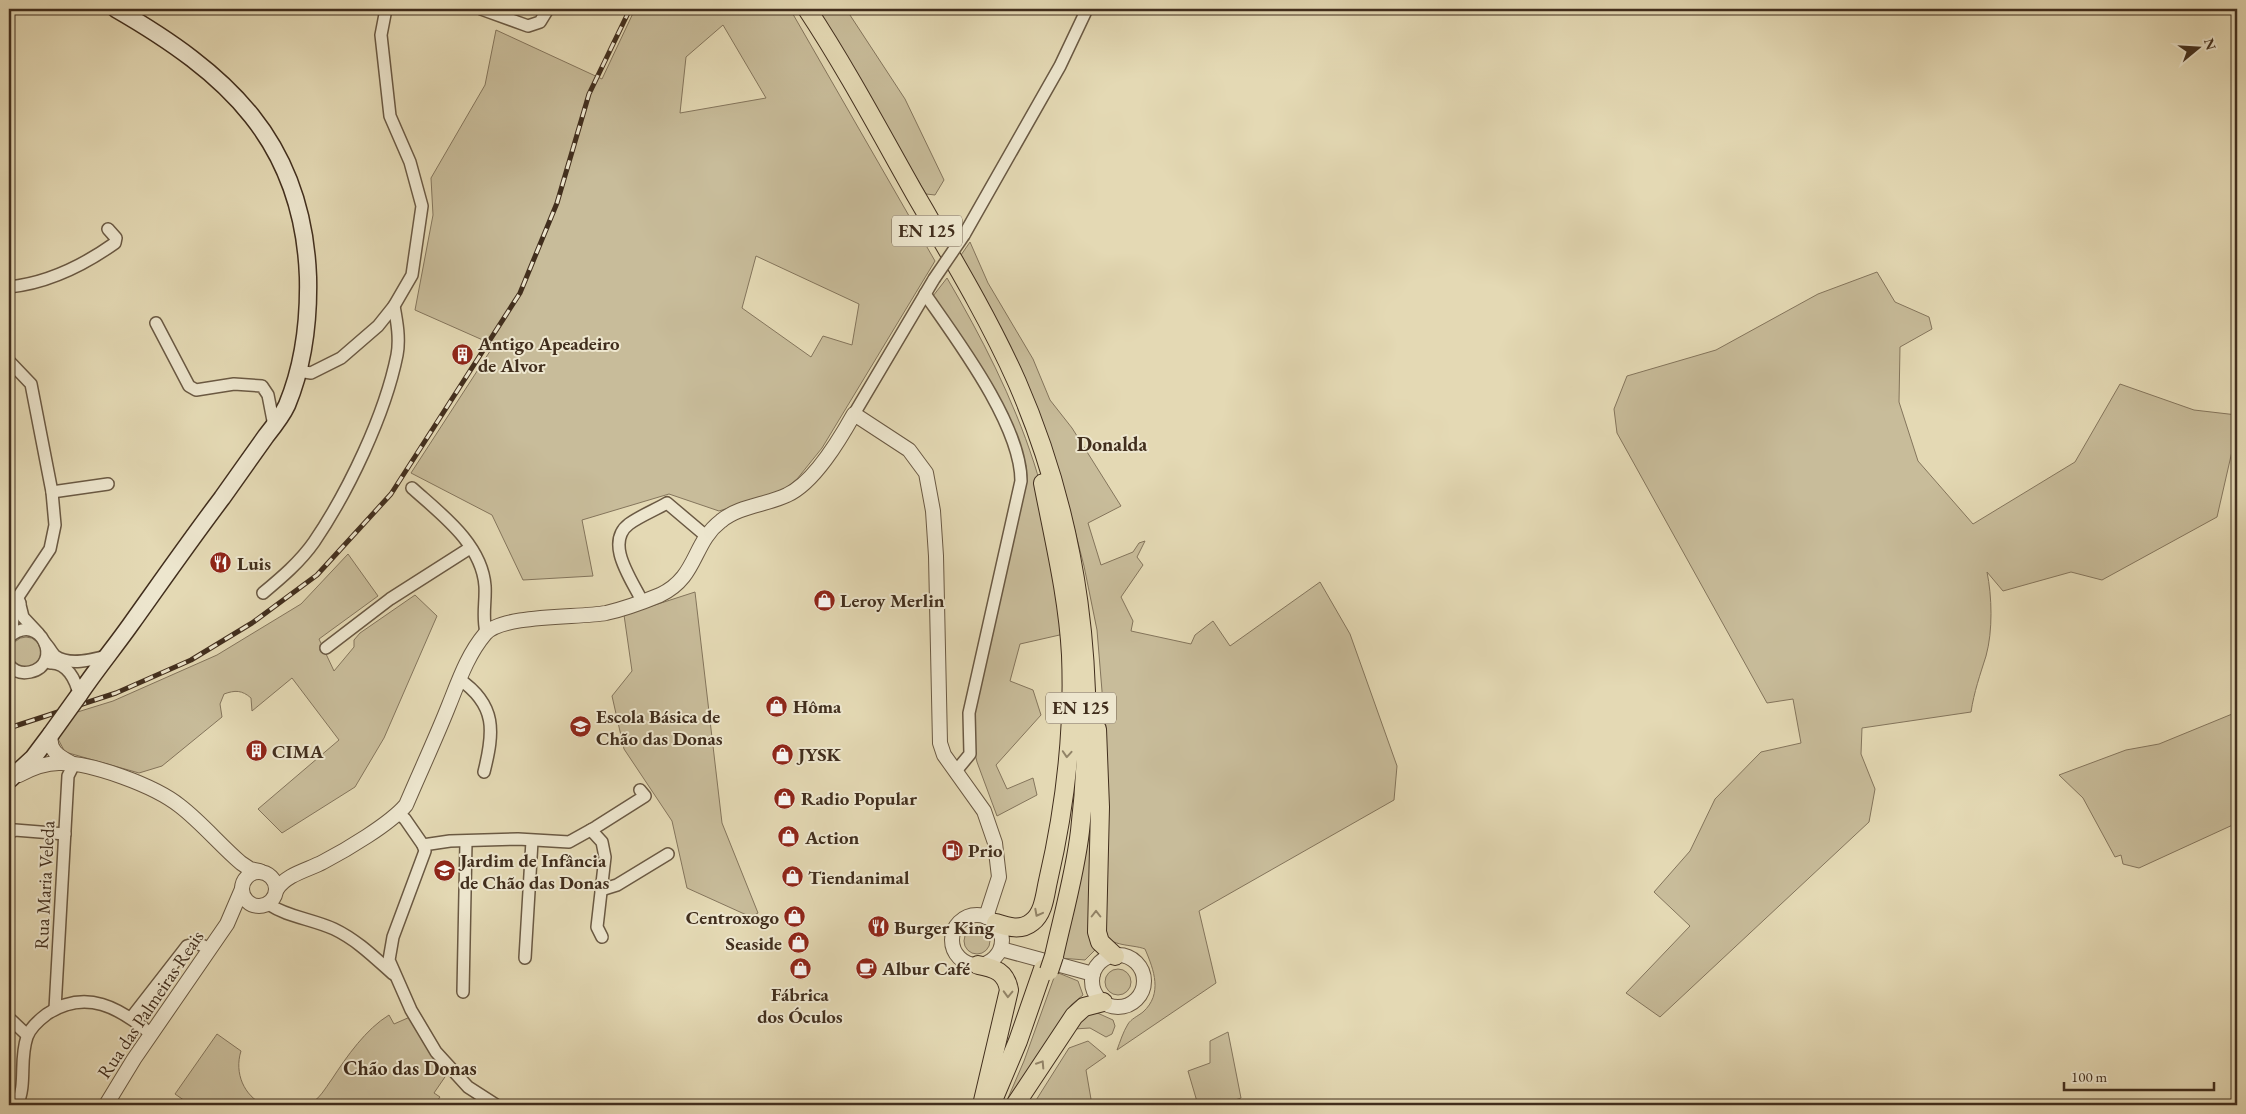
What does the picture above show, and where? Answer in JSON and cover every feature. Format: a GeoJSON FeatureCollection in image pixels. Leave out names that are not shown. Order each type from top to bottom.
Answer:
{"type":"FeatureCollection","features":[{"type":"Feature","properties":{"kind":"main road"},"geometry":{"type":"LineString","coordinates":[[9,780],[36,762],[51,734],[106,656],[274,426],[286,406],[305,343],[308,315],[307,268],[303,227],[293,191],[281,161],[247,108],[219,79],[150,29],[116,9]]}},
{"type":"Feature","properties":{"kind":"main road","name":"EN 125"},"geometry":{"type":"LineString","coordinates":[[797,9],[973,311],[1006,378],[1039,463],[1069,582],[1079,652],[1081,712],[1076,820],[1049,963],[991,1105]]}},
{"type":"Feature","properties":{"kind":"main road","name":"EN 125"},"geometry":{"type":"LineString","coordinates":[[807,9],[980,308],[1017,384],[1037,431],[1065,525],[1073,564],[1081,611],[1087,702],[1086,766],[1080,834],[1072,881],[1049,963],[1020,1052],[998,1105]]}},
{"type":"Feature","properties":{"kind":"main road"},"geometry":{"type":"LineString","coordinates":[[1037,431],[1070,528],[1088,630],[1099,757],[1097,932],[1100,942],[1115,956]]}},
{"type":"Feature","properties":{"kind":"main road"},"geometry":{"type":"LineString","coordinates":[[991,920],[1019,927],[1032,923],[1038,917],[1050,872],[1064,796],[1071,656],[1067,614],[1039,463]]}},
{"type":"Feature","properties":{"kind":"main road"},"geometry":{"type":"LineString","coordinates":[[978,965],[1001,972],[1006,977],[1010,990],[982,1105]]}},
{"type":"Feature","properties":{"kind":"main road"},"geometry":{"type":"LineString","coordinates":[[1015,1105],[1074,1016],[1084,1007],[1103,1002]]}},
{"type":"Feature","properties":{"kind":"street"},"geometry":{"type":"LineString","coordinates":[[298,371],[311,373],[341,358],[378,326],[394,306],[412,275],[422,206],[410,162],[390,116],[381,35],[386,9]]}},
{"type":"Feature","properties":{"kind":"street"},"geometry":{"type":"LineString","coordinates":[[481,9],[528,26],[540,22],[548,9]]}},
{"type":"Feature","properties":{"kind":"street"},"geometry":{"type":"LineString","coordinates":[[227,924],[269,898],[282,882],[323,862],[399,814],[406,805],[459,679],[486,632],[530,618],[578,617],[606,613],[660,594],[679,583],[691,568],[706,536],[721,520],[737,512],[789,494],[809,478],[842,436],[934,279],[964,234],[1060,66],[1087,9]]}},
{"type":"Feature","properties":{"kind":"street"},"geometry":{"type":"LineString","coordinates":[[9,286],[25,285],[91,260],[116,241],[108,229]]}},
{"type":"Feature","properties":{"kind":"street"},"geometry":{"type":"LineString","coordinates":[[925,294],[962,349],[1000,412],[1012,435],[1021,466],[1021,481],[969,714],[970,754],[956,771]]}},
{"type":"Feature","properties":{"kind":"street"},"geometry":{"type":"LineString","coordinates":[[263,593],[284,575],[313,543],[343,494],[364,454],[397,355],[398,327],[394,306]]}},
{"type":"Feature","properties":{"kind":"street"},"geometry":{"type":"LineString","coordinates":[[156,324],[189,386],[196,390],[234,384],[262,386],[268,395],[274,426]]}},
{"type":"Feature","properties":{"kind":"street"},"geometry":{"type":"LineString","coordinates":[[9,361],[31,384],[52,492],[54,525],[50,550],[18,597],[24,617],[56,656],[70,665],[79,695]]}},
{"type":"Feature","properties":{"kind":"street"},"geometry":{"type":"LineString","coordinates":[[854,414],[909,450],[926,473],[933,511],[936,556],[938,734],[944,755],[984,811],[995,843],[999,877],[991,920]]}},
{"type":"Feature","properties":{"kind":"street"},"geometry":{"type":"LineString","coordinates":[[52,492],[108,484]]}},
{"type":"Feature","properties":{"kind":"street"},"geometry":{"type":"LineString","coordinates":[[412,488],[457,529],[480,567],[485,586],[483,620],[486,632]]}},
{"type":"Feature","properties":{"kind":"street"},"geometry":{"type":"LineString","coordinates":[[642,601],[618,547],[620,536],[628,525],[667,503],[706,536]]}},
{"type":"Feature","properties":{"kind":"street"},"geometry":{"type":"LineString","coordinates":[[326,648],[390,599],[470,548]]}},
{"type":"Feature","properties":{"kind":"street"},"geometry":{"type":"LineString","coordinates":[[20,603],[13,616],[10,635],[26,629],[38,633]]}},
{"type":"Feature","properties":{"kind":"street"},"geometry":{"type":"LineString","coordinates":[[42,666],[47,655],[46,643]]}},
{"type":"Feature","properties":{"kind":"street"},"geometry":{"type":"LineString","coordinates":[[70,665],[106,656]]}},
{"type":"Feature","properties":{"kind":"street"},"geometry":{"type":"LineString","coordinates":[[9,674],[27,673],[54,662],[84,669],[89,680]]}},
{"type":"Feature","properties":{"kind":"street"},"geometry":{"type":"LineString","coordinates":[[9,665],[15,670],[27,673]]}},
{"type":"Feature","properties":{"kind":"street"},"geometry":{"type":"LineString","coordinates":[[459,679],[472,688],[486,707],[492,740],[484,772]]}},
{"type":"Feature","properties":{"kind":"street"},"geometry":{"type":"LineString","coordinates":[[51,734],[49,742],[53,752],[74,764]]}},
{"type":"Feature","properties":{"kind":"street"},"geometry":{"type":"LineString","coordinates":[[36,762],[43,754],[61,758]]}},
{"type":"Feature","properties":{"kind":"street"},"geometry":{"type":"LineString","coordinates":[[36,762],[74,764],[119,775],[158,792],[179,805],[221,845],[250,869],[263,872],[288,873],[305,870]]}},
{"type":"Feature","properties":{"kind":"street","name":"Rua Maria Veleda"},"geometry":{"type":"LineString","coordinates":[[55,1009],[68,776],[74,764]]}},
{"type":"Feature","properties":{"kind":"street"},"geometry":{"type":"LineString","coordinates":[[423,845],[450,841],[518,839],[568,842],[646,796],[640,790]]}},
{"type":"Feature","properties":{"kind":"street"},"geometry":{"type":"LineString","coordinates":[[399,814],[405,818],[425,851],[393,937],[389,960],[411,1010],[436,1052],[468,1087],[489,1103]]}},
{"type":"Feature","properties":{"kind":"street"},"geometry":{"type":"LineString","coordinates":[[9,833],[15,830],[65,834]]}},
{"type":"Feature","properties":{"kind":"street"},"geometry":{"type":"LineString","coordinates":[[591,830],[602,842],[605,857],[597,927],[602,937]]}},
{"type":"Feature","properties":{"kind":"street"},"geometry":{"type":"LineString","coordinates":[[525,958],[532,841]]}},
{"type":"Feature","properties":{"kind":"street"},"geometry":{"type":"LineString","coordinates":[[463,992],[466,842]]}},
{"type":"Feature","properties":{"kind":"street"},"geometry":{"type":"LineString","coordinates":[[221,845],[242,886],[247,901],[269,898],[293,916],[333,928],[359,943],[395,976]]}},
{"type":"Feature","properties":{"kind":"street"},"geometry":{"type":"LineString","coordinates":[[601,890],[616,885],[668,854]]}},
{"type":"Feature","properties":{"kind":"street"},"geometry":{"type":"LineString","coordinates":[[227,924],[248,876],[263,872],[273,878],[269,898]]}},
{"type":"Feature","properties":{"kind":"street"},"geometry":{"type":"LineString","coordinates":[[972,915],[991,920],[1002,936],[1001,949],[992,960],[978,965],[967,963],[955,951],[953,936],[956,928],[972,915]]}},
{"type":"Feature","properties":{"kind":"street","name":"Rua das Palmeiras Reais"},"geometry":{"type":"LineString","coordinates":[[106,1105],[151,1034],[227,924]]}},
{"type":"Feature","properties":{"kind":"street"},"geometry":{"type":"LineString","coordinates":[[130,1018],[187,946],[192,943],[200,944],[209,950]]}},
{"type":"Feature","properties":{"kind":"street"},"geometry":{"type":"LineString","coordinates":[[1001,949],[1093,974]]}},
{"type":"Feature","properties":{"kind":"street"},"geometry":{"type":"LineString","coordinates":[[1115,956],[1129,958],[1136,962],[1141,969],[1144,985],[1141,992],[1130,1004],[1116,1007],[1103,1002],[1094,990],[1093,974],[1101,962],[1115,956]]}},
{"type":"Feature","properties":{"kind":"street"},"geometry":{"type":"LineString","coordinates":[[17,1105],[22,1095],[23,1048],[27,1034],[39,1020],[55,1009],[67,1004],[100,1003],[118,1009],[151,1034]]}},
{"type":"Feature","properties":{"kind":"street"},"geometry":{"type":"LineString","coordinates":[[9,1018],[27,1034]]}},
{"type":"Feature","properties":{"kind":"shaded area"},"geometry":{"type":"Polygon","coordinates":[[[635,9],[790,9],[935,261],[822,448],[797,479],[782,491],[719,511],[669,494],[582,520],[593,576],[523,580],[492,515],[411,473],[494,345],[415,310],[433,215],[431,178],[485,85],[496,30],[602,79],[635,9]],[[723,25],[686,57],[680,113],[766,98],[723,25]],[[756,256],[742,308],[811,357],[823,336],[852,345],[859,304],[756,256]]]}},
{"type":"Feature","properties":{"kind":"shaded area"},"geometry":{"type":"Polygon","coordinates":[[[817,9],[846,9],[905,99],[944,180],[935,195],[926,194],[817,9]]]}},
{"type":"Feature","properties":{"kind":"shaded area"},"geometry":{"type":"Polygon","coordinates":[[[970,242],[988,283],[1033,359],[1050,400],[1072,428],[1121,506],[1088,523],[1101,565],[1133,552],[1139,543],[1145,541],[1137,557],[1143,565],[1121,597],[1133,621],[1131,631],[1191,644],[1195,635],[1213,621],[1230,646],[1320,582],[1350,634],[1397,766],[1394,800],[1199,911],[1216,983],[1117,1050],[1128,1024],[1143,1012],[1153,998],[1155,982],[1154,973],[1145,949],[1116,943],[1108,938],[1105,933],[1102,691],[1097,630],[1084,566],[1064,488],[983,295],[961,255],[970,242]]]}},
{"type":"Feature","properties":{"kind":"shaded area"},"geometry":{"type":"Polygon","coordinates":[[[1877,272],[1895,302],[1929,317],[1932,329],[1900,347],[1899,402],[1918,461],[1973,524],[2075,462],[2120,384],[2194,410],[2237,415],[2237,445],[2233,447],[2217,517],[2102,580],[2071,572],[2003,591],[1987,572],[1991,603],[1990,636],[1971,712],[1862,728],[1861,754],[1875,789],[1869,822],[1660,1017],[1626,993],[1690,926],[1654,892],[1690,851],[1715,799],[1761,752],[1801,743],[1793,699],[1767,703],[1617,433],[1614,409],[1627,376],[1716,350],[1818,294],[1877,272]]]}},
{"type":"Feature","properties":{"kind":"shaded area"},"geometry":{"type":"Polygon","coordinates":[[[947,278],[972,322],[1006,391],[1034,463],[1050,526],[1064,634],[1020,644],[1010,681],[1033,690],[1041,715],[996,765],[1007,789],[1033,778],[1037,795],[997,816],[977,762],[970,732],[1025,487],[1026,466],[1018,441],[973,357],[933,296],[947,278]]]}},
{"type":"Feature","properties":{"kind":"shaded area"},"geometry":{"type":"Polygon","coordinates":[[[348,554],[378,596],[319,639],[334,671],[354,647],[354,640],[360,633],[415,595],[437,616],[384,738],[355,787],[282,833],[258,809],[339,740],[292,678],[252,711],[251,698],[245,693],[235,691],[224,694],[220,704],[222,717],[162,766],[139,773],[65,752],[58,739],[59,731],[71,714],[113,701],[217,655],[301,604],[348,554]]]}},
{"type":"Feature","properties":{"kind":"shaded area"},"geometry":{"type":"Polygon","coordinates":[[[695,592],[722,823],[758,913],[751,917],[687,888],[672,821],[624,749],[612,696],[632,671],[624,615],[695,592]]]}},
{"type":"Feature","properties":{"kind":"shaded area"},"geometry":{"type":"Polygon","coordinates":[[[26,637],[37,641],[41,652],[37,663],[26,667],[15,663],[11,652],[15,641],[26,637]]]}},
{"type":"Feature","properties":{"kind":"shaded area"},"geometry":{"type":"Polygon","coordinates":[[[2237,712],[2237,823],[2139,868],[2123,864],[2121,855],[2115,857],[2083,798],[2059,775],[2126,750],[2159,744],[2237,712]]]}},
{"type":"Feature","properties":{"kind":"shaded area"},"geometry":{"type":"Polygon","coordinates":[[[1092,777],[1096,949],[1085,960],[1060,958],[1092,777]]]}},
{"type":"Feature","properties":{"kind":"shaded area"},"geometry":{"type":"Polygon","coordinates":[[[977,928],[986,932],[990,941],[986,950],[977,954],[968,950],[964,941],[968,932],[977,928]]]}},
{"type":"Feature","properties":{"kind":"shaded area"},"geometry":{"type":"Polygon","coordinates":[[[1118,969],[1127,973],[1131,982],[1127,991],[1118,995],[1109,991],[1105,982],[1109,973],[1118,969]]]}},
{"type":"Feature","properties":{"kind":"shaded area"},"geometry":{"type":"Polygon","coordinates":[[[1056,972],[1078,981],[1083,995],[1071,1005],[1009,1105],[1005,1105],[1024,1061],[1056,972]]]}},
{"type":"Feature","properties":{"kind":"shaded area"},"geometry":{"type":"Polygon","coordinates":[[[1093,1011],[1113,1020],[1115,1026],[1112,1034],[1106,1037],[1090,1028],[1074,1029],[1077,1019],[1093,1011]]]}},
{"type":"Feature","properties":{"kind":"shaded area"},"geometry":{"type":"Polygon","coordinates":[[[389,1015],[394,1024],[410,1017],[447,1074],[434,1093],[440,1097],[434,1105],[309,1105],[322,1093],[365,1035],[389,1015]]]}},
{"type":"Feature","properties":{"kind":"shaded area"},"geometry":{"type":"Polygon","coordinates":[[[1228,1032],[1241,1098],[1220,1105],[1198,1105],[1188,1071],[1210,1063],[1210,1041],[1228,1032]]]}},
{"type":"Feature","properties":{"kind":"shaded area"},"geometry":{"type":"Polygon","coordinates":[[[217,1034],[241,1051],[239,1067],[242,1083],[251,1096],[264,1105],[183,1105],[185,1101],[175,1094],[217,1034]]]}},
{"type":"Feature","properties":{"kind":"shaded area"},"geometry":{"type":"Polygon","coordinates":[[[1088,1041],[1106,1056],[1086,1070],[1092,1105],[1033,1105],[1069,1048],[1088,1041]]]}},
{"type":"Feature","properties":{"kind":"railway"},"geometry":{"type":"LineString","coordinates":[[9,728],[116,693],[191,660],[252,623],[317,575],[391,494],[520,293],[557,203],[589,94],[630,9]]}},
{"type":"Feature","properties":{"kind":"place","name":"Antigo Apeadeiro de Alvor"},"geometry":{"type":"Point","coordinates":[462,354]}},
{"type":"Feature","properties":{"kind":"place","name":"Luis"},"geometry":{"type":"Point","coordinates":[221,563]}},
{"type":"Feature","properties":{"kind":"place","name":"Leroy Merlin"},"geometry":{"type":"Point","coordinates":[824,600]}},
{"type":"Feature","properties":{"kind":"place","name":"Hôma"},"geometry":{"type":"Point","coordinates":[777,706]}},
{"type":"Feature","properties":{"kind":"place","name":"Escola Básica de Chão das Donas"},"geometry":{"type":"Point","coordinates":[580,727]}},
{"type":"Feature","properties":{"kind":"place","name":"CIMA"},"geometry":{"type":"Point","coordinates":[256,751]}},
{"type":"Feature","properties":{"kind":"place","name":"JYSK"},"geometry":{"type":"Point","coordinates":[782,754]}},
{"type":"Feature","properties":{"kind":"place","name":"Radio Popular"},"geometry":{"type":"Point","coordinates":[785,798]}},
{"type":"Feature","properties":{"kind":"place","name":"Action"},"geometry":{"type":"Point","coordinates":[789,837]}},
{"type":"Feature","properties":{"kind":"place","name":"Prio"},"geometry":{"type":"Point","coordinates":[952,850]}},
{"type":"Feature","properties":{"kind":"place","name":"Jardim de Infância de Chão das Donas"},"geometry":{"type":"Point","coordinates":[444,871]}},
{"type":"Feature","properties":{"kind":"place","name":"Tiendanimal"},"geometry":{"type":"Point","coordinates":[792,877]}},
{"type":"Feature","properties":{"kind":"place","name":"Centroxogo"},"geometry":{"type":"Point","coordinates":[795,917]}},
{"type":"Feature","properties":{"kind":"place","name":"Burger King"},"geometry":{"type":"Point","coordinates":[878,927]}},
{"type":"Feature","properties":{"kind":"place","name":"Seaside"},"geometry":{"type":"Point","coordinates":[798,943]}},
{"type":"Feature","properties":{"kind":"place","name":"Fábrica dos Óculos"},"geometry":{"type":"Point","coordinates":[800,968]}},
{"type":"Feature","properties":{"kind":"place","name":"Albur Café"},"geometry":{"type":"Point","coordinates":[866,968]}},
{"type":"Feature","properties":{"kind":"district","name":"Donalda"},"geometry":{"type":"Point","coordinates":[1112,444]}},
{"type":"Feature","properties":{"kind":"district","name":"Chão das Donas"},"geometry":{"type":"Point","coordinates":[410,1068]}}]}
